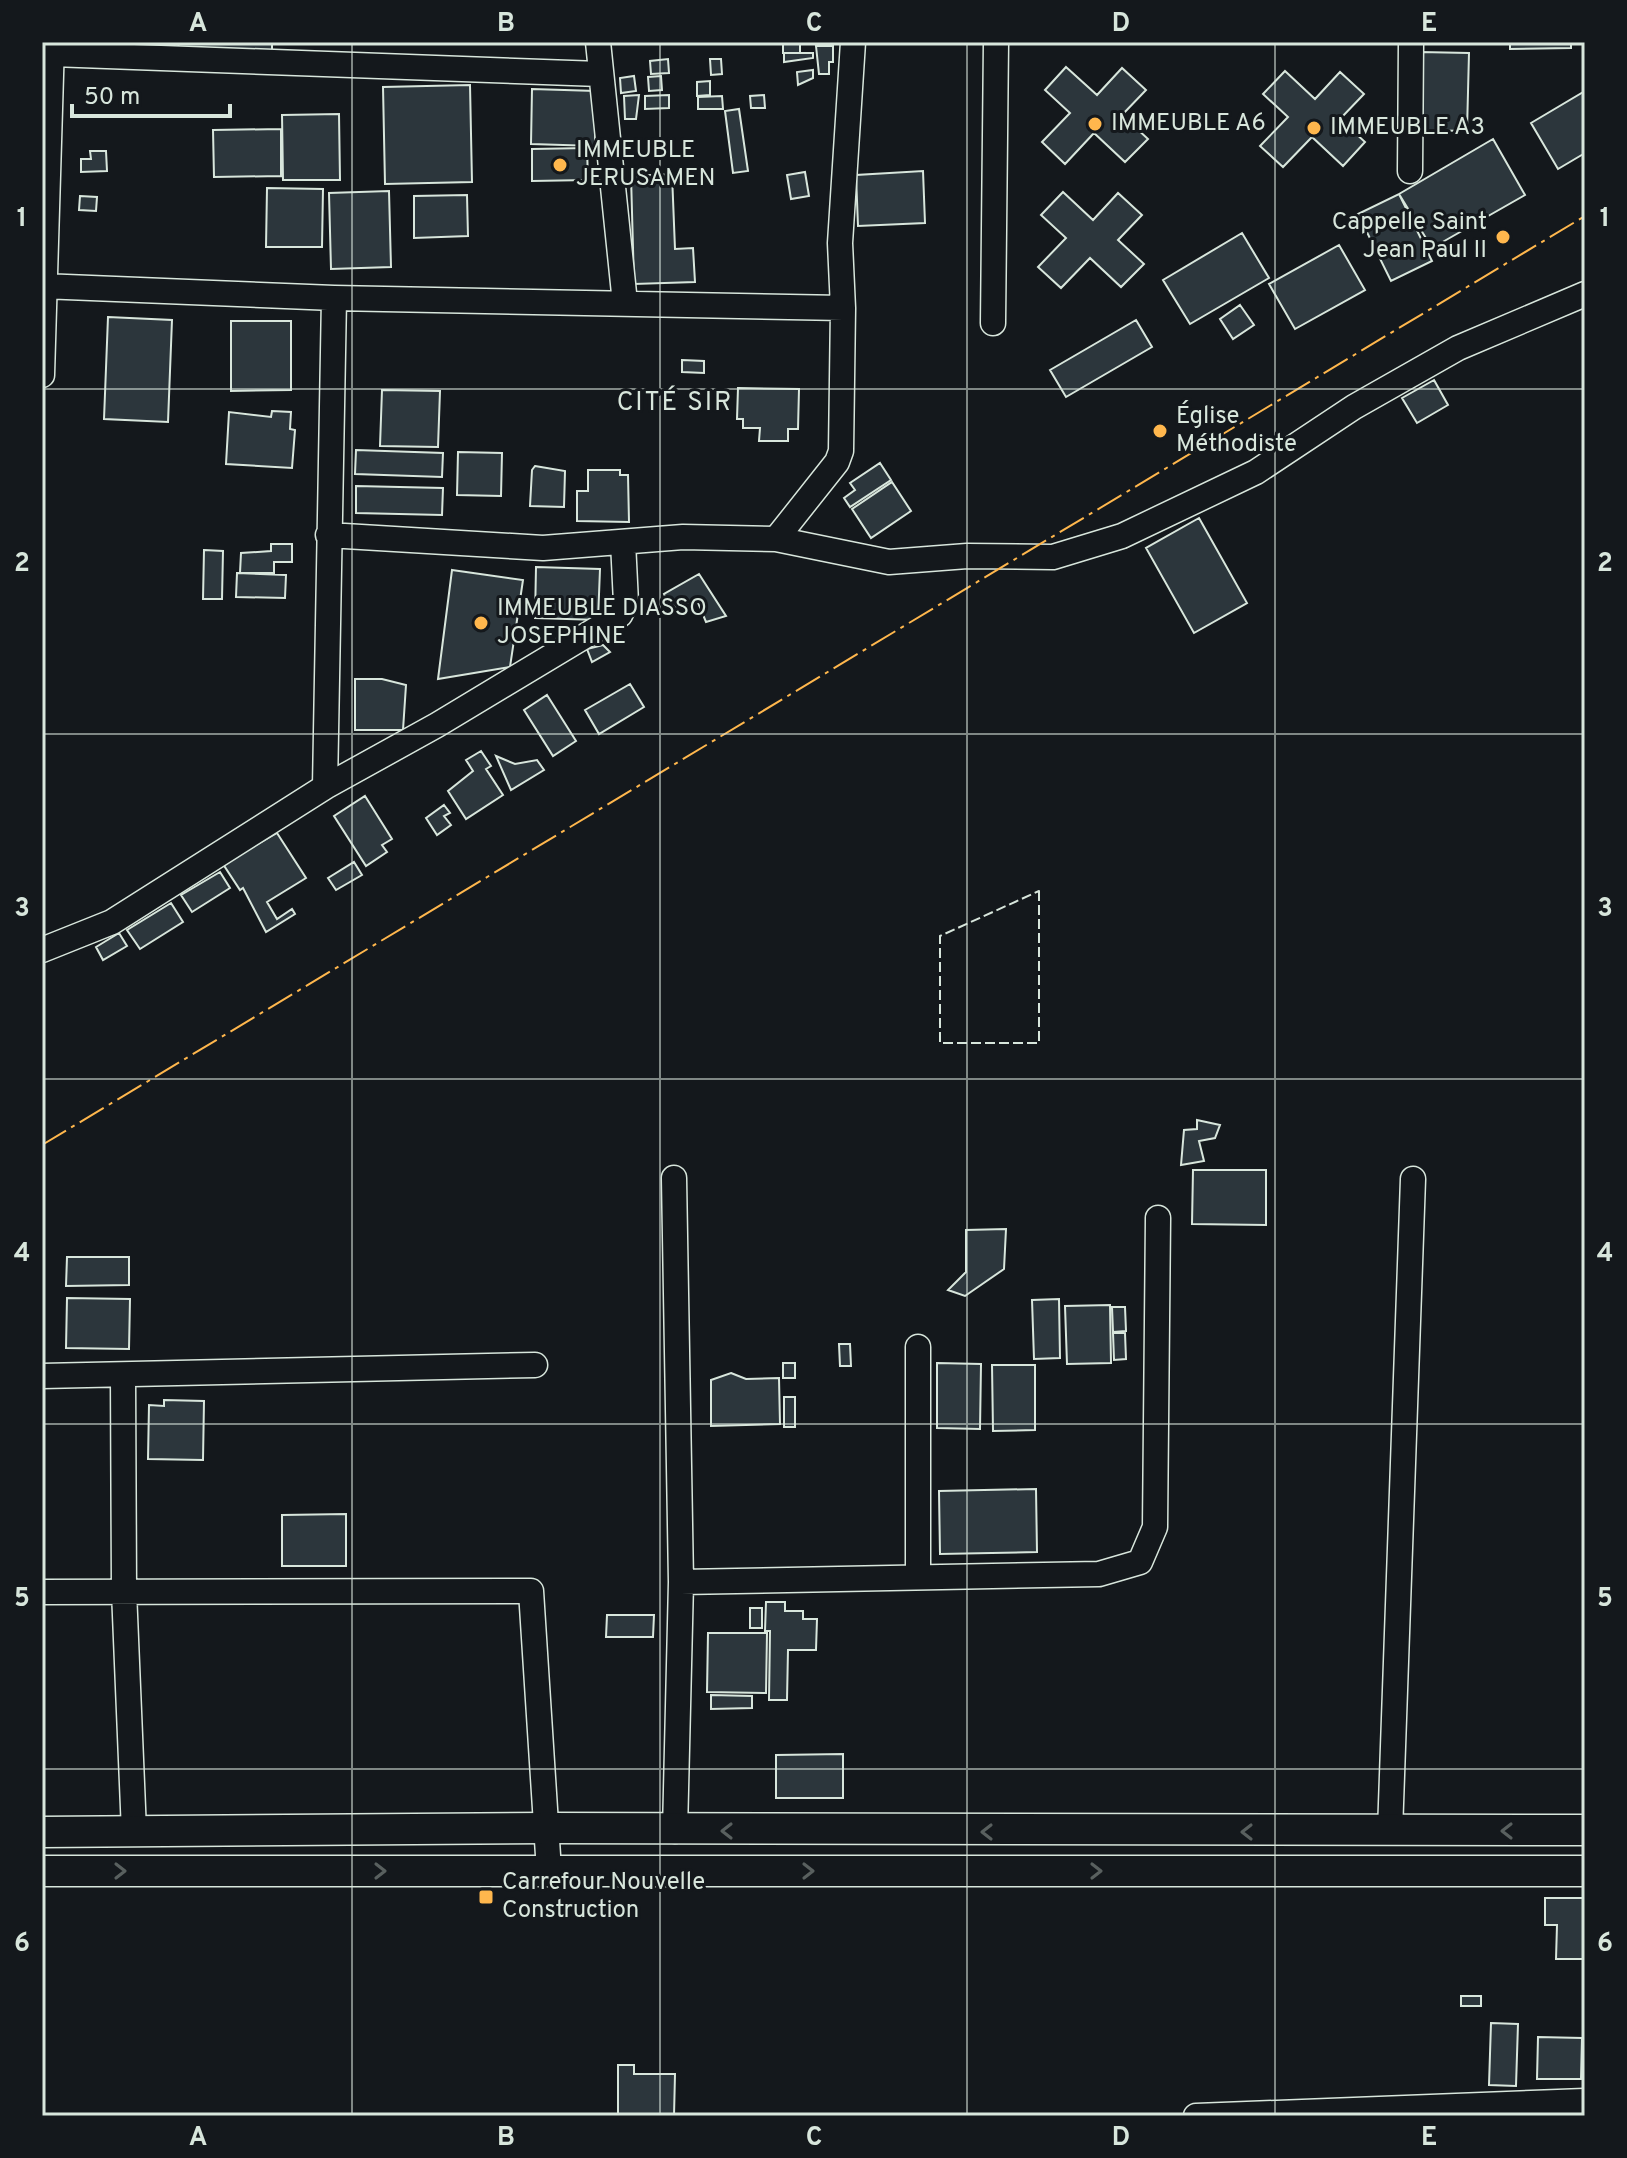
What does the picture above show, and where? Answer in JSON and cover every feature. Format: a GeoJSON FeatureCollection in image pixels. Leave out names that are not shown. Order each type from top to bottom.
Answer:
{"type":"FeatureCollection","features":[{"type":"Feature","properties":{"kind":"main road"},"geometry":{"type":"LineString","coordinates":[[42,1832],[546,1828],[675,1831],[1585,1830]]}},
{"type":"Feature","properties":{"kind":"main road"},"geometry":{"type":"LineString","coordinates":[[42,1871],[1585,1871]]}},
{"type":"Feature","properties":{"kind":"street"},"geometry":{"type":"LineString","coordinates":[[598,42],[625,303]]}},
{"type":"Feature","properties":{"kind":"street"},"geometry":{"type":"LineString","coordinates":[[776,539],[837,462],[841,451],[843,308],[840,243],[853,42]]}},
{"type":"Feature","properties":{"kind":"street"},"geometry":{"type":"LineString","coordinates":[[993,323],[996,42]]}},
{"type":"Feature","properties":{"kind":"street"},"geometry":{"type":"LineString","coordinates":[[1410,171],[1411,42]]}},
{"type":"Feature","properties":{"kind":"street"},"geometry":{"type":"LineString","coordinates":[[42,375],[52,48],[298,53],[600,74]]}},
{"type":"Feature","properties":{"kind":"street"},"geometry":{"type":"LineString","coordinates":[[43,286],[334,298],[843,308]]}},
{"type":"Feature","properties":{"kind":"street"},"geometry":{"type":"LineString","coordinates":[[328,535],[543,548],[683,537],[776,539],[889,562],[967,556],[1053,557],[1122,536],[1256,472],[1354,407],[1458,348],[1585,294]]}},
{"type":"Feature","properties":{"kind":"street"},"geometry":{"type":"LineString","coordinates":[[325,787],[334,298]]}},
{"type":"Feature","properties":{"kind":"street"},"geometry":{"type":"LineString","coordinates":[[42,950],[112,922],[325,787],[437,725],[620,615],[626,603],[623,542]]}},
{"type":"Feature","properties":{"kind":"street"},"geometry":{"type":"LineString","coordinates":[[674,1178],[681,1582],[675,1831]]}},
{"type":"Feature","properties":{"kind":"street"},"geometry":{"type":"LineString","coordinates":[[1390,1832],[1413,1179]]}},
{"type":"Feature","properties":{"kind":"street"},"geometry":{"type":"LineString","coordinates":[[681,1582],[1099,1574],[1140,1562],[1155,1527],[1158,1218]]}},
{"type":"Feature","properties":{"kind":"street"},"geometry":{"type":"LineString","coordinates":[[918,1347],[918,1577]]}},
{"type":"Feature","properties":{"kind":"street"},"geometry":{"type":"LineString","coordinates":[[42,1376],[535,1365]]}},
{"type":"Feature","properties":{"kind":"street"},"geometry":{"type":"LineString","coordinates":[[123,1376],[124,1591],[134,1832]]}},
{"type":"Feature","properties":{"kind":"street"},"geometry":{"type":"LineString","coordinates":[[42,1592],[531,1591],[549,1871]]}},
{"type":"Feature","properties":{"kind":"street"},"geometry":{"type":"LineString","coordinates":[[1196,2116],[1585,2101]]}},
{"type":"Feature","properties":{"kind":"building"},"geometry":{"type":"Polygon","coordinates":[[[179,42],[272,42],[272,51],[178,48],[179,42]]]}},
{"type":"Feature","properties":{"kind":"building"},"geometry":{"type":"Polygon","coordinates":[[[783,42],[800,42],[800,53],[783,53],[783,42]]]}},
{"type":"Feature","properties":{"kind":"building"},"geometry":{"type":"Polygon","coordinates":[[[1510,42],[1571,42],[1571,48],[1510,49],[1510,42]]]}},
{"type":"Feature","properties":{"kind":"building"},"geometry":{"type":"Polygon","coordinates":[[[816,46],[833,46],[829,74],[819,74],[816,46]]]}},
{"type":"Feature","properties":{"kind":"building"},"geometry":{"type":"Polygon","coordinates":[[[1420,52],[1469,53],[1467,131],[1419,130],[1420,52]]]}},
{"type":"Feature","properties":{"kind":"building"},"geometry":{"type":"Polygon","coordinates":[[[784,53],[813,53],[813,58],[784,62],[784,53]]]}},
{"type":"Feature","properties":{"kind":"building"},"geometry":{"type":"Polygon","coordinates":[[[668,59],[669,73],[651,74],[650,61],[668,59]]]}},
{"type":"Feature","properties":{"kind":"building"},"geometry":{"type":"Polygon","coordinates":[[[710,59],[721,59],[722,74],[711,75],[710,59]]]}},
{"type":"Feature","properties":{"kind":"building","name":"IMMEUBLE A6"},"geometry":{"type":"Polygon","coordinates":[[[1066,67],[1097,95],[1122,68],[1146,90],[1122,115],[1148,139],[1125,162],[1094,133],[1065,164],[1042,142],[1070,113],[1045,90],[1066,67]]]}},
{"type":"Feature","properties":{"kind":"building"},"geometry":{"type":"Polygon","coordinates":[[[813,70],[813,78],[798,85],[797,72],[813,70]]]}},
{"type":"Feature","properties":{"kind":"building","name":"IMMEUBLE A3"},"geometry":{"type":"Polygon","coordinates":[[[1285,71],[1315,99],[1340,72],[1364,94],[1340,119],[1365,142],[1343,166],[1312,137],[1283,167],[1260,146],[1288,117],[1263,94],[1285,71]]]}},
{"type":"Feature","properties":{"kind":"building"},"geometry":{"type":"Polygon","coordinates":[[[634,76],[636,91],[621,93],[620,78],[634,76]]]}},
{"type":"Feature","properties":{"kind":"building"},"geometry":{"type":"Polygon","coordinates":[[[661,76],[662,90],[649,91],[648,77],[661,76]]]}},
{"type":"Feature","properties":{"kind":"building"},"geometry":{"type":"Polygon","coordinates":[[[710,81],[710,95],[697,96],[697,82],[710,81]]]}},
{"type":"Feature","properties":{"kind":"building"},"geometry":{"type":"Polygon","coordinates":[[[470,85],[472,182],[385,184],[383,87],[470,85]]]}},
{"type":"Feature","properties":{"kind":"building"},"geometry":{"type":"Polygon","coordinates":[[[532,89],[596,91],[595,146],[531,144],[532,89]]]}},
{"type":"Feature","properties":{"kind":"building"},"geometry":{"type":"Polygon","coordinates":[[[1585,91],[1585,153],[1558,169],[1531,123],[1585,91]]]}},
{"type":"Feature","properties":{"kind":"building"},"geometry":{"type":"Polygon","coordinates":[[[639,95],[636,119],[625,119],[624,96],[639,95]]]}},
{"type":"Feature","properties":{"kind":"building"},"geometry":{"type":"Polygon","coordinates":[[[669,95],[669,108],[645,109],[645,96],[669,95]]]}},
{"type":"Feature","properties":{"kind":"building"},"geometry":{"type":"Polygon","coordinates":[[[764,95],[765,108],[751,108],[750,96],[764,95]]]}},
{"type":"Feature","properties":{"kind":"building"},"geometry":{"type":"Polygon","coordinates":[[[722,96],[723,109],[698,109],[698,97],[722,96]]]}},
{"type":"Feature","properties":{"kind":"building"},"geometry":{"type":"Polygon","coordinates":[[[739,109],[748,171],[733,173],[725,111],[739,109]]]}},
{"type":"Feature","properties":{"kind":"building"},"geometry":{"type":"Polygon","coordinates":[[[339,114],[340,180],[283,180],[282,115],[339,114]]]}},
{"type":"Feature","properties":{"kind":"building"},"geometry":{"type":"Polygon","coordinates":[[[281,129],[281,176],[214,177],[213,130],[281,129]]]}},
{"type":"Feature","properties":{"kind":"building"},"geometry":{"type":"Polygon","coordinates":[[[1493,139],[1525,195],[1432,248],[1399,194],[1493,139]]]}},
{"type":"Feature","properties":{"kind":"building","name":"IMMEUBLE JERUSAMEN"},"geometry":{"type":"Polygon","coordinates":[[[587,148],[588,180],[532,181],[532,149],[587,148]]]}},
{"type":"Feature","properties":{"kind":"building"},"geometry":{"type":"Polygon","coordinates":[[[90,151],[106,151],[107,171],[81,172],[81,159],[91,159],[90,151]]]}},
{"type":"Feature","properties":{"kind":"building"},"geometry":{"type":"Polygon","coordinates":[[[923,171],[925,223],[858,226],[856,175],[923,171]]]}},
{"type":"Feature","properties":{"kind":"building"},"geometry":{"type":"Polygon","coordinates":[[[805,172],[809,196],[791,199],[787,175],[805,172]]]}},
{"type":"Feature","properties":{"kind":"building"},"geometry":{"type":"Polygon","coordinates":[[[672,174],[675,249],[693,248],[695,282],[634,284],[631,176],[672,174]]]}},
{"type":"Feature","properties":{"kind":"building"},"geometry":{"type":"Polygon","coordinates":[[[267,188],[323,189],[322,247],[266,247],[267,188]]]}},
{"type":"Feature","properties":{"kind":"building"},"geometry":{"type":"Polygon","coordinates":[[[389,191],[391,267],[331,269],[329,193],[389,191]]]}},
{"type":"Feature","properties":{"kind":"building"},"geometry":{"type":"Polygon","coordinates":[[[1063,192],[1093,220],[1118,193],[1142,215],[1118,240],[1144,264],[1121,287],[1090,258],[1061,288],[1038,267],[1066,238],[1041,215],[1063,192]]]}},
{"type":"Feature","properties":{"kind":"building"},"geometry":{"type":"Polygon","coordinates":[[[1399,194],[1432,261],[1391,281],[1358,214],[1399,194]]]}},
{"type":"Feature","properties":{"kind":"building"},"geometry":{"type":"Polygon","coordinates":[[[467,195],[468,236],[414,238],[414,196],[467,195]]]}},
{"type":"Feature","properties":{"kind":"building"},"geometry":{"type":"Polygon","coordinates":[[[80,196],[97,197],[96,211],[79,210],[80,196]]]}},
{"type":"Feature","properties":{"kind":"building"},"geometry":{"type":"Polygon","coordinates":[[[1242,233],[1269,278],[1190,324],[1163,280],[1242,233]]]}},
{"type":"Feature","properties":{"kind":"building"},"geometry":{"type":"Polygon","coordinates":[[[1339,245],[1365,290],[1295,329],[1269,284],[1339,245]]]}},
{"type":"Feature","properties":{"kind":"building"},"geometry":{"type":"Polygon","coordinates":[[[1240,305],[1254,325],[1233,339],[1220,319],[1240,305]]]}},
{"type":"Feature","properties":{"kind":"building"},"geometry":{"type":"Polygon","coordinates":[[[108,317],[172,320],[168,422],[104,419],[108,317]]]}},
{"type":"Feature","properties":{"kind":"building"},"geometry":{"type":"Polygon","coordinates":[[[1136,320],[1152,347],[1066,397],[1050,370],[1136,320]]]}},
{"type":"Feature","properties":{"kind":"building"},"geometry":{"type":"Polygon","coordinates":[[[231,321],[291,321],[291,390],[231,391],[231,321]]]}},
{"type":"Feature","properties":{"kind":"building"},"geometry":{"type":"Polygon","coordinates":[[[682,360],[704,361],[704,373],[682,372],[682,360]]]}},
{"type":"Feature","properties":{"kind":"building"},"geometry":{"type":"Polygon","coordinates":[[[1434,380],[1448,405],[1417,423],[1402,398],[1434,380]]]}},
{"type":"Feature","properties":{"kind":"building"},"geometry":{"type":"Polygon","coordinates":[[[738,388],[799,389],[798,429],[788,429],[788,441],[759,441],[760,428],[743,428],[743,419],[737,419],[738,388]]]}},
{"type":"Feature","properties":{"kind":"building"},"geometry":{"type":"Polygon","coordinates":[[[382,390],[440,391],[438,447],[380,446],[382,390]]]}},
{"type":"Feature","properties":{"kind":"building"},"geometry":{"type":"Polygon","coordinates":[[[272,411],[291,412],[290,429],[295,430],[292,468],[226,464],[229,412],[271,417],[272,411]]]}},
{"type":"Feature","properties":{"kind":"building"},"geometry":{"type":"Polygon","coordinates":[[[356,450],[443,453],[442,477],[355,474],[356,450]]]}},
{"type":"Feature","properties":{"kind":"building"},"geometry":{"type":"Polygon","coordinates":[[[458,452],[502,453],[501,496],[457,495],[458,452]]]}},
{"type":"Feature","properties":{"kind":"building"},"geometry":{"type":"Polygon","coordinates":[[[880,463],[891,480],[850,507],[844,498],[855,490],[850,483],[880,463]]]}},
{"type":"Feature","properties":{"kind":"building"},"geometry":{"type":"Polygon","coordinates":[[[535,466],[565,471],[564,507],[530,506],[532,470],[535,466]]]}},
{"type":"Feature","properties":{"kind":"building"},"geometry":{"type":"Polygon","coordinates":[[[588,470],[620,470],[620,475],[628,475],[629,522],[577,521],[577,491],[588,491],[588,470]]]}},
{"type":"Feature","properties":{"kind":"building"},"geometry":{"type":"Polygon","coordinates":[[[892,482],[911,511],[871,538],[852,509],[892,482]]]}},
{"type":"Feature","properties":{"kind":"building"},"geometry":{"type":"Polygon","coordinates":[[[356,486],[443,488],[442,515],[356,513],[356,486]]]}},
{"type":"Feature","properties":{"kind":"building"},"geometry":{"type":"Polygon","coordinates":[[[1199,518],[1247,603],[1194,633],[1146,548],[1199,518]]]}},
{"type":"Feature","properties":{"kind":"building"},"geometry":{"type":"Polygon","coordinates":[[[271,544],[292,544],[292,562],[274,562],[274,573],[240,573],[241,553],[271,551],[271,544]]]}},
{"type":"Feature","properties":{"kind":"building"},"geometry":{"type":"Polygon","coordinates":[[[204,550],[223,551],[222,599],[203,599],[204,550]]]}},
{"type":"Feature","properties":{"kind":"building"},"geometry":{"type":"Polygon","coordinates":[[[536,567],[600,569],[598,620],[535,618],[536,567]]]}},
{"type":"Feature","properties":{"kind":"building","name":"IMMEUBLE DIASSO JOSEPHINE"},"geometry":{"type":"Polygon","coordinates":[[[452,570],[523,580],[510,667],[438,679],[452,570]]]}},
{"type":"Feature","properties":{"kind":"building"},"geometry":{"type":"Polygon","coordinates":[[[237,573],[286,575],[285,598],[236,597],[237,573]]]}},
{"type":"Feature","properties":{"kind":"building"},"geometry":{"type":"Polygon","coordinates":[[[699,574],[726,616],[706,622],[697,600],[670,608],[664,594],[699,574]]]}},
{"type":"Feature","properties":{"kind":"building"},"geometry":{"type":"Polygon","coordinates":[[[603,645],[610,652],[592,662],[587,649],[603,645]]]}},
{"type":"Feature","properties":{"kind":"building"},"geometry":{"type":"Polygon","coordinates":[[[355,679],[382,679],[406,685],[403,730],[355,730],[355,679]]]}},
{"type":"Feature","properties":{"kind":"building"},"geometry":{"type":"Polygon","coordinates":[[[630,684],[644,707],[599,734],[585,710],[630,684]]]}},
{"type":"Feature","properties":{"kind":"building"},"geometry":{"type":"Polygon","coordinates":[[[547,695],[576,741],[553,756],[524,710],[547,695]]]}},
{"type":"Feature","properties":{"kind":"building"},"geometry":{"type":"Polygon","coordinates":[[[481,751],[491,766],[486,769],[503,795],[466,819],[448,791],[473,771],[466,760],[481,751]]]}},
{"type":"Feature","properties":{"kind":"building"},"geometry":{"type":"Polygon","coordinates":[[[496,756],[515,764],[537,760],[544,770],[511,790],[496,756]]]}},
{"type":"Feature","properties":{"kind":"building"},"geometry":{"type":"Polygon","coordinates":[[[365,796],[392,839],[382,845],[387,852],[366,866],[334,816],[365,796]]]}},
{"type":"Feature","properties":{"kind":"building"},"geometry":{"type":"Polygon","coordinates":[[[444,805],[450,813],[444,816],[451,825],[437,835],[426,818],[444,805]]]}},
{"type":"Feature","properties":{"kind":"building"},"geometry":{"type":"Polygon","coordinates":[[[277,833],[306,878],[267,902],[277,919],[292,909],[295,914],[266,932],[243,888],[240,890],[223,864],[277,833]]]}},
{"type":"Feature","properties":{"kind":"building"},"geometry":{"type":"Polygon","coordinates":[[[354,862],[362,875],[336,890],[328,878],[354,862]]]}},
{"type":"Feature","properties":{"kind":"building"},"geometry":{"type":"Polygon","coordinates":[[[220,872],[230,888],[192,912],[181,895],[220,872]]]}},
{"type":"Feature","properties":{"kind":"building"},"geometry":{"type":"Polygon","coordinates":[[[171,903],[183,922],[140,949],[127,930],[171,903]]]}},
{"type":"Feature","properties":{"kind":"building"},"geometry":{"type":"Polygon","coordinates":[[[119,933],[127,946],[103,960],[96,947],[119,933]]]}},
{"type":"Feature","properties":{"kind":"building"},"geometry":{"type":"Polygon","coordinates":[[[1197,1120],[1220,1125],[1215,1138],[1199,1141],[1204,1161],[1181,1165],[1184,1130],[1197,1129],[1197,1120]]]}},
{"type":"Feature","properties":{"kind":"building"},"geometry":{"type":"Polygon","coordinates":[[[1193,1170],[1266,1170],[1266,1225],[1192,1224],[1193,1170]]]}},
{"type":"Feature","properties":{"kind":"building"},"geometry":{"type":"Polygon","coordinates":[[[1006,1229],[1004,1269],[965,1296],[948,1290],[966,1272],[966,1230],[1006,1229]]]}},
{"type":"Feature","properties":{"kind":"building"},"geometry":{"type":"Polygon","coordinates":[[[67,1257],[129,1257],[129,1285],[66,1286],[67,1257]]]}},
{"type":"Feature","properties":{"kind":"building"},"geometry":{"type":"Polygon","coordinates":[[[67,1298],[130,1299],[129,1349],[66,1348],[67,1298]]]}},
{"type":"Feature","properties":{"kind":"building"},"geometry":{"type":"Polygon","coordinates":[[[1059,1299],[1060,1358],[1034,1359],[1032,1300],[1059,1299]]]}},
{"type":"Feature","properties":{"kind":"building"},"geometry":{"type":"Polygon","coordinates":[[[1110,1305],[1111,1363],[1067,1364],[1065,1306],[1110,1305]]]}},
{"type":"Feature","properties":{"kind":"building"},"geometry":{"type":"Polygon","coordinates":[[[1112,1307],[1125,1307],[1126,1331],[1113,1332],[1112,1307]]]}},
{"type":"Feature","properties":{"kind":"building"},"geometry":{"type":"Polygon","coordinates":[[[1113,1333],[1125,1333],[1126,1359],[1114,1360],[1113,1333]]]}},
{"type":"Feature","properties":{"kind":"building"},"geometry":{"type":"Polygon","coordinates":[[[839,1344],[850,1344],[851,1366],[840,1366],[839,1344]]]}},
{"type":"Feature","properties":{"kind":"building"},"geometry":{"type":"Polygon","coordinates":[[[783,1363],[795,1363],[795,1378],[783,1378],[783,1363]]]}},
{"type":"Feature","properties":{"kind":"building"},"geometry":{"type":"Polygon","coordinates":[[[937,1363],[981,1364],[980,1429],[937,1428],[937,1363]]]}},
{"type":"Feature","properties":{"kind":"building"},"geometry":{"type":"Polygon","coordinates":[[[992,1365],[1035,1365],[1035,1430],[993,1431],[992,1365]]]}},
{"type":"Feature","properties":{"kind":"building"},"geometry":{"type":"Polygon","coordinates":[[[731,1373],[746,1379],[779,1378],[780,1424],[711,1426],[711,1380],[731,1373]]]}},
{"type":"Feature","properties":{"kind":"building"},"geometry":{"type":"Polygon","coordinates":[[[784,1397],[795,1397],[795,1427],[784,1427],[784,1397]]]}},
{"type":"Feature","properties":{"kind":"building"},"geometry":{"type":"Polygon","coordinates":[[[164,1400],[204,1401],[203,1460],[148,1459],[149,1405],[164,1406],[164,1400]]]}},
{"type":"Feature","properties":{"kind":"building"},"geometry":{"type":"Polygon","coordinates":[[[1036,1489],[1037,1552],[940,1554],[939,1491],[1036,1489]]]}},
{"type":"Feature","properties":{"kind":"building"},"geometry":{"type":"Polygon","coordinates":[[[346,1514],[346,1566],[282,1566],[282,1515],[346,1514]]]}},
{"type":"Feature","properties":{"kind":"building"},"geometry":{"type":"Polygon","coordinates":[[[766,1602],[785,1602],[785,1611],[803,1611],[803,1619],[817,1619],[816,1650],[788,1650],[787,1700],[769,1700],[770,1631],[765,1631],[766,1602]]]}},
{"type":"Feature","properties":{"kind":"building"},"geometry":{"type":"Polygon","coordinates":[[[750,1608],[762,1608],[762,1628],[750,1628],[750,1608]]]}},
{"type":"Feature","properties":{"kind":"building"},"geometry":{"type":"Polygon","coordinates":[[[607,1615],[654,1615],[653,1637],[606,1637],[607,1615]]]}},
{"type":"Feature","properties":{"kind":"building"},"geometry":{"type":"Polygon","coordinates":[[[708,1633],[767,1633],[766,1693],[707,1692],[708,1633]]]}},
{"type":"Feature","properties":{"kind":"building"},"geometry":{"type":"Polygon","coordinates":[[[711,1695],[752,1696],[752,1708],[711,1709],[711,1695]]]}},
{"type":"Feature","properties":{"kind":"building"},"geometry":{"type":"Polygon","coordinates":[[[843,1754],[843,1798],[776,1798],[776,1755],[843,1754]]]}},
{"type":"Feature","properties":{"kind":"building"},"geometry":{"type":"Polygon","coordinates":[[[1545,1898],[1585,1898],[1585,1959],[1556,1959],[1557,1925],[1545,1925],[1545,1898]]]}},
{"type":"Feature","properties":{"kind":"building"},"geometry":{"type":"Polygon","coordinates":[[[1461,1996],[1481,1996],[1481,2006],[1461,2006],[1461,1996]]]}},
{"type":"Feature","properties":{"kind":"building"},"geometry":{"type":"Polygon","coordinates":[[[1491,2023],[1518,2024],[1516,2086],[1489,2085],[1491,2023]]]}},
{"type":"Feature","properties":{"kind":"building"},"geometry":{"type":"Polygon","coordinates":[[[1538,2037],[1582,2038],[1581,2079],[1537,2079],[1538,2037]]]}},
{"type":"Feature","properties":{"kind":"building"},"geometry":{"type":"Polygon","coordinates":[[[618,2065],[634,2065],[634,2074],[675,2074],[674,2116],[618,2116],[618,2065]]]}},
{"type":"Feature","properties":{"kind":"fence"},"geometry":{"type":"LineString","coordinates":[[1039,891],[1039,1043],[940,1043],[940,936],[1039,891]]}},
{"type":"Feature","properties":{"kind":"power"},"geometry":{"type":"LineString","coordinates":[[42,1145],[1585,216]]}},
{"type":"Feature","properties":{"kind":"place","name":"IMMEUBLE A6"},"geometry":{"type":"Point","coordinates":[1095,124]}},
{"type":"Feature","properties":{"kind":"place","name":"IMMEUBLE A3"},"geometry":{"type":"Point","coordinates":[1314,128]}},
{"type":"Feature","properties":{"kind":"place","name":"IMMEUBLE JERUSAMEN"},"geometry":{"type":"Point","coordinates":[560,165]}},
{"type":"Feature","properties":{"kind":"place","name":"Cappelle Saint Jean Paul II"},"geometry":{"type":"Point","coordinates":[1503,237]}},
{"type":"Feature","properties":{"kind":"place","name":"Église Méthodiste"},"geometry":{"type":"Point","coordinates":[1160,431]}},
{"type":"Feature","properties":{"kind":"place","name":"IMMEUBLE DIASSO JOSEPHINE"},"geometry":{"type":"Point","coordinates":[481,623]}},
{"type":"Feature","properties":{"kind":"place","name":"Carrefour Nouvelle Construction"},"geometry":{"type":"Point","coordinates":[486,1897]}},
{"type":"Feature","properties":{"kind":"district","name":"CITÉ SIR"},"geometry":{"type":"Point","coordinates":[675,403]}}]}
